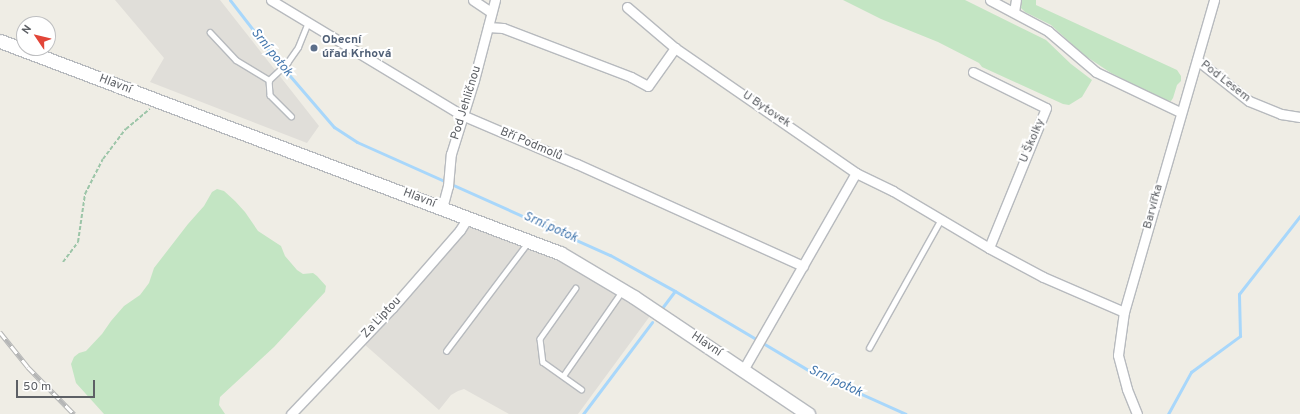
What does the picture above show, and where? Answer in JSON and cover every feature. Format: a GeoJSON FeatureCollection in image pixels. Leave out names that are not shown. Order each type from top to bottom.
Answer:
{"type":"FeatureCollection","features":[{"type":"Feature","properties":{"kind":"street","name":"Bří Podmolů"},"geometry":{"type":"LineString","coordinates":[[272,0],[462,115],[577,164],[803,266]]}},
{"type":"Feature","properties":{"kind":"street"},"geometry":{"type":"LineString","coordinates":[[473,0],[492,12]]}},
{"type":"Feature","properties":{"kind":"street","name":"Pod Jehličnou"},"geometry":{"type":"LineString","coordinates":[[442,208],[448,186],[452,154],[462,115],[474,80],[495,0]]}},
{"type":"Feature","properties":{"kind":"street"},"geometry":{"type":"LineString","coordinates":[[990,0],[1052,34],[1096,72],[1180,112]]}},
{"type":"Feature","properties":{"kind":"street"},"geometry":{"type":"LineString","coordinates":[[1014,12],[1016,0]]}},
{"type":"Feature","properties":{"kind":"street","name":"Barvířka"},"geometry":{"type":"LineString","coordinates":[[1137,414],[1127,389],[1118,355],[1124,312],[1180,112],[1214,0]]}},
{"type":"Feature","properties":{"kind":"street","name":"U Bytovek"},"geometry":{"type":"LineString","coordinates":[[627,7],[675,48],[856,173]]}},
{"type":"Feature","properties":{"kind":"street"},"geometry":{"type":"LineString","coordinates":[[488,27],[503,28],[631,77],[648,86],[675,48]]}},
{"type":"Feature","properties":{"kind":"street","name":"Hlavní"},"geometry":{"type":"LineString","coordinates":[[0,41],[529,240],[571,259],[623,289],[808,414]]}},
{"type":"Feature","properties":{"kind":"street","name":"Pod Lesem"},"geometry":{"type":"LineString","coordinates":[[1197,60],[1249,101],[1277,113],[1291,117],[1300,117]]}},
{"type":"Feature","properties":{"kind":"street","name":"U Školky"},"geometry":{"type":"LineString","coordinates":[[974,72],[1046,108],[988,248]]}},
{"type":"Feature","properties":{"kind":"street"},"geometry":{"type":"LineString","coordinates":[[743,370],[856,173],[893,190],[988,248],[1043,277],[1124,312]]}},
{"type":"Feature","properties":{"kind":"street","name":"Za Liptou"},"geometry":{"type":"LineString","coordinates":[[291,414],[392,308],[460,230],[468,218]]}},
{"type":"Feature","properties":{"kind":"lane"},"geometry":{"type":"LineString","coordinates":[[291,116],[270,95],[270,80],[287,63],[298,47],[308,22]]}},
{"type":"Feature","properties":{"kind":"lane"},"geometry":{"type":"LineString","coordinates":[[210,32],[236,60],[270,80]]}},
{"type":"Feature","properties":{"kind":"lane"},"geometry":{"type":"LineString","coordinates":[[869,348],[940,219]]}},
{"type":"Feature","properties":{"kind":"lane"},"geometry":{"type":"LineString","coordinates":[[446,351],[529,240]]}},
{"type":"Feature","properties":{"kind":"lane"},"geometry":{"type":"LineString","coordinates":[[576,288],[540,339],[543,362],[581,389]]}},
{"type":"Feature","properties":{"kind":"lane"},"geometry":{"type":"LineString","coordinates":[[563,376],[623,289]]}},
{"type":"Feature","properties":{"kind":"path"},"geometry":{"type":"LineString","coordinates":[[63,262],[78,242],[85,194],[103,159],[117,139],[148,112],[156,100]]}},
{"type":"Feature","properties":{"kind":"shaded area"},"geometry":{"type":"Polygon","coordinates":[[[115,0],[220,0],[319,126],[307,143],[150,82],[164,58],[115,0]]]}},
{"type":"Feature","properties":{"kind":"shaded area"},"geometry":{"type":"Polygon","coordinates":[[[470,227],[530,249],[578,270],[650,316],[578,414],[509,414],[464,389],[451,395],[439,410],[364,344],[470,227]]]}},
{"type":"Feature","properties":{"kind":"green space"},"geometry":{"type":"Polygon","coordinates":[[[843,0],[965,0],[1046,40],[1071,64],[1092,80],[1082,97],[1069,105],[1063,104],[982,67],[979,63],[938,42],[881,19],[843,0]]]}},
{"type":"Feature","properties":{"kind":"green space"},"geometry":{"type":"Polygon","coordinates":[[[1022,0],[1036,0],[1036,5],[1177,70],[1181,76],[1181,81],[1177,85],[1173,98],[1171,101],[1164,100],[1111,73],[1084,55],[1051,25],[1025,12],[1021,8],[1022,0]]]}},
{"type":"Feature","properties":{"kind":"green space"},"geometry":{"type":"Polygon","coordinates":[[[217,189],[224,191],[235,201],[245,212],[258,231],[281,246],[285,256],[297,270],[303,274],[313,273],[317,276],[326,286],[325,292],[274,347],[220,397],[219,405],[225,414],[104,414],[76,383],[71,364],[74,357],[79,353],[86,351],[102,334],[124,306],[140,295],[149,283],[154,268],[204,206],[212,192],[217,189]]]}},
{"type":"Feature","properties":{"kind":"waterway","name":"Srní potok"},"geometry":{"type":"LineString","coordinates":[[230,0],[278,62],[334,127],[357,142],[610,255],[675,291],[808,370],[906,414]]}},
{"type":"Feature","properties":{"kind":"waterway"},"geometry":{"type":"LineString","coordinates":[[1168,414],[1191,372],[1240,336],[1239,294],[1300,216]]}},
{"type":"Feature","properties":{"kind":"waterway"},"geometry":{"type":"LineString","coordinates":[[662,308],[675,291]]}},
{"type":"Feature","properties":{"kind":"waterway"},"geometry":{"type":"LineString","coordinates":[[583,414],[652,322]]}},
{"type":"Feature","properties":{"kind":"railway"},"geometry":{"type":"LineString","coordinates":[[0,332],[28,367],[74,414]]}},
{"type":"Feature","properties":{"kind":"place","name":"Obecní úřad Krhová"},"geometry":{"type":"Point","coordinates":[314,48]}}]}
